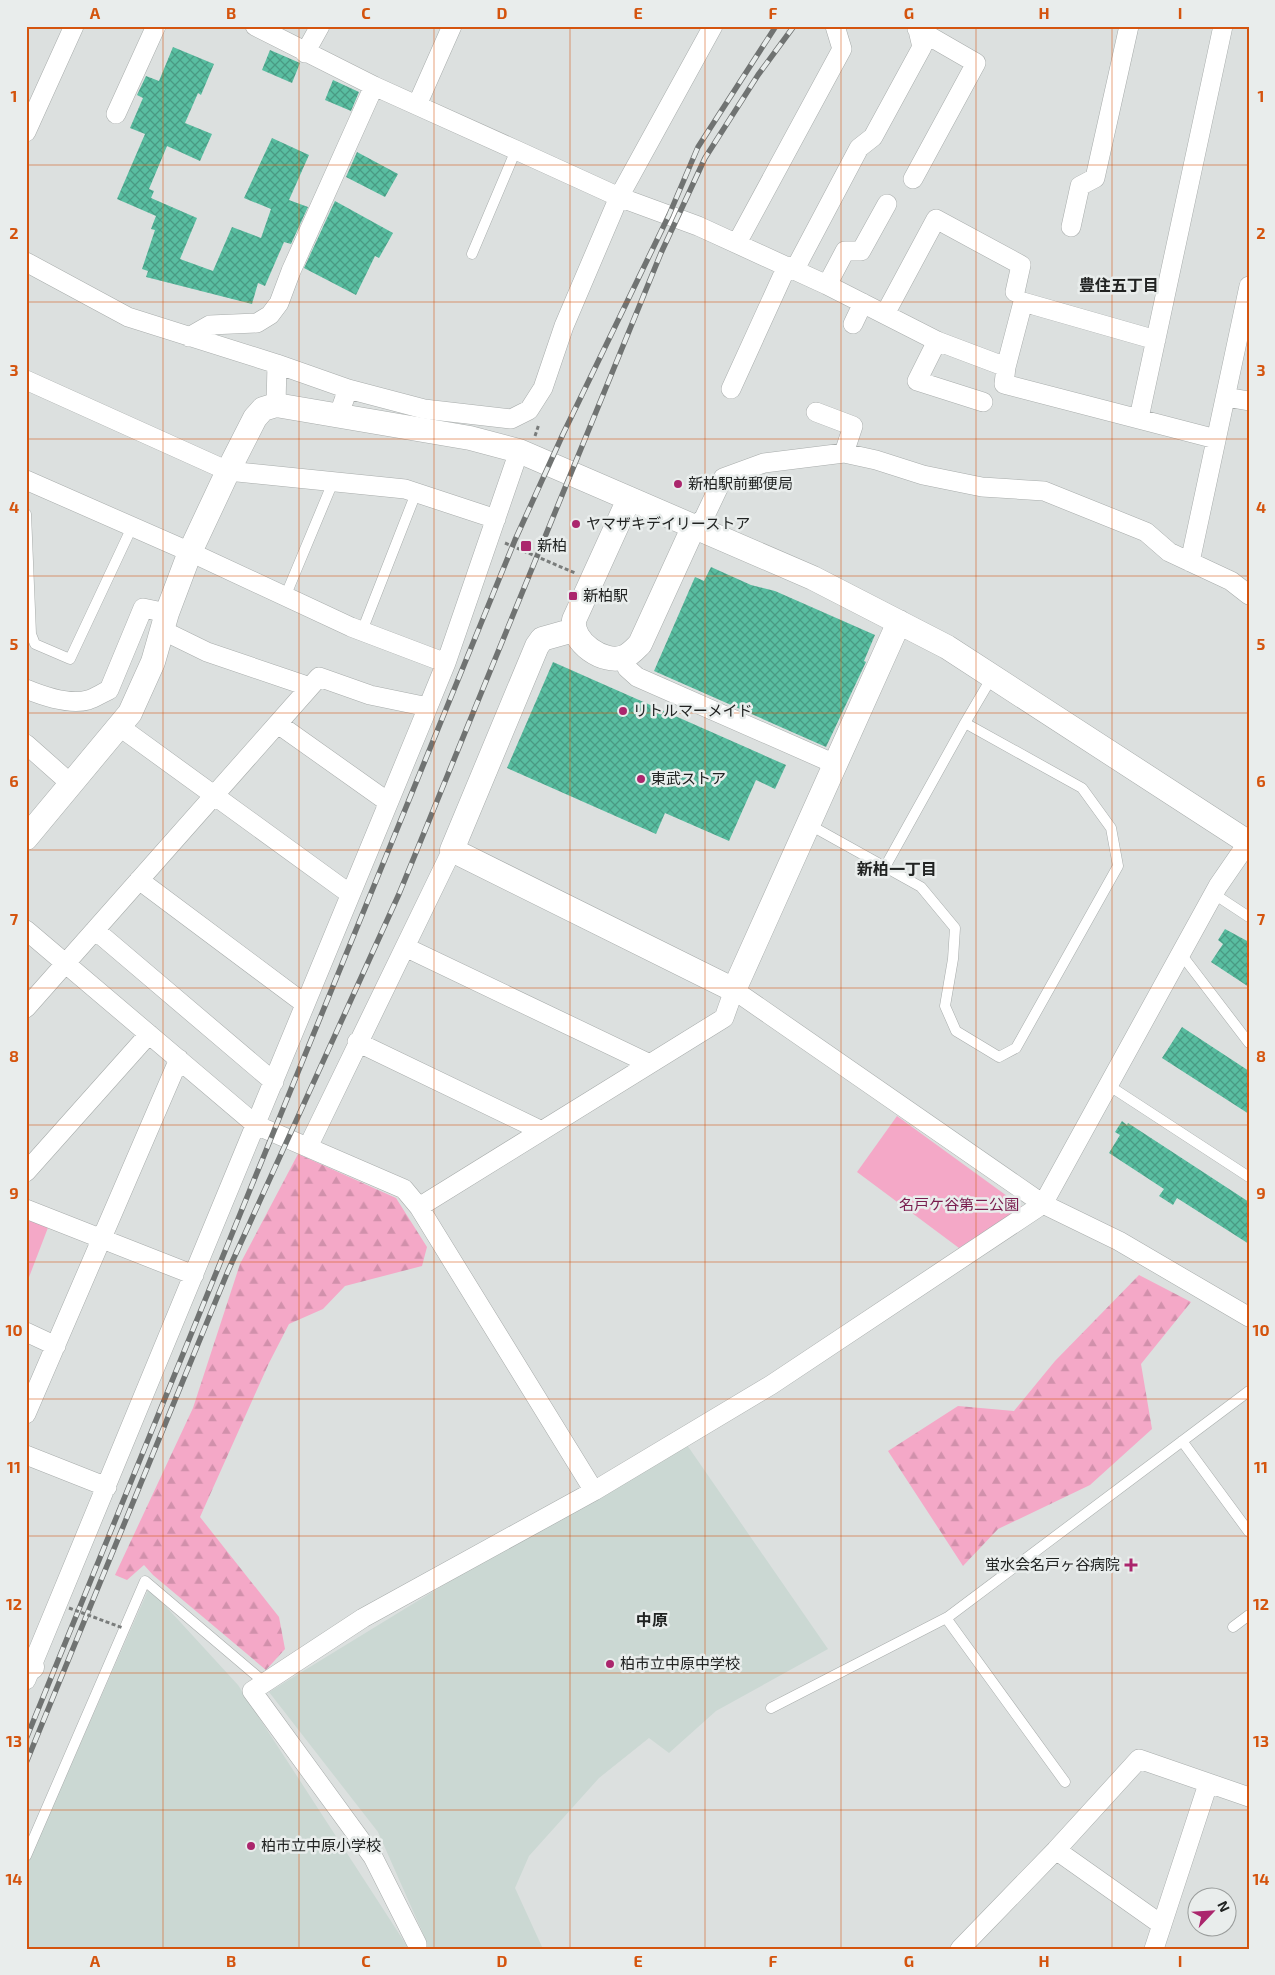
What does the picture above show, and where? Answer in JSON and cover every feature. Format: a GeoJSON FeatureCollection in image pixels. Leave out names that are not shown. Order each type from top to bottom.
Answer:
{"type":"FeatureCollection","features":[{"type":"Feature","properties":{"kind":"street"},"geometry":{"type":"LineString","coordinates":[[26,132],[74,26]]}},
{"type":"Feature","properties":{"kind":"street"},"geometry":{"type":"LineString","coordinates":[[116,114],[156,26]]}},
{"type":"Feature","properties":{"kind":"street"},"geometry":{"type":"LineString","coordinates":[[255,26],[305,53],[374,86],[619,197],[698,226],[791,267],[937,341],[1006,367]]}},
{"type":"Feature","properties":{"kind":"street"},"geometry":{"type":"LineString","coordinates":[[305,53],[320,26]]}},
{"type":"Feature","properties":{"kind":"street"},"geometry":{"type":"LineString","coordinates":[[417,105],[452,26]]}},
{"type":"Feature","properties":{"kind":"street"},"geometry":{"type":"LineString","coordinates":[[26,262],[128,317],[277,364],[348,389],[424,409],[511,419],[529,410],[543,388],[564,326],[619,197],[712,26]]}},
{"type":"Feature","properties":{"kind":"street"},"geometry":{"type":"LineString","coordinates":[[737,243],[842,48],[835,26]]}},
{"type":"Feature","properties":{"kind":"street"},"geometry":{"type":"LineString","coordinates":[[1071,227],[1080,186],[1095,178],[1129,26]]}},
{"type":"Feature","properties":{"kind":"street"},"geometry":{"type":"LineString","coordinates":[[1139,418],[1223,26]]}},
{"type":"Feature","properties":{"kind":"street"},"geometry":{"type":"LineString","coordinates":[[913,179],[976,63],[917,28]]}},
{"type":"Feature","properties":{"kind":"street"},"geometry":{"type":"LineString","coordinates":[[731,389],[791,267],[860,148],[873,138],[922,47],[917,28]]}},
{"type":"Feature","properties":{"kind":"street"},"geometry":{"type":"LineString","coordinates":[[189,337],[210,326],[258,323],[270,315],[279,304],[291,271],[374,86]]}},
{"type":"Feature","properties":{"kind":"street"},"geometry":{"type":"LineString","coordinates":[[827,285],[845,251],[861,251],[887,204]]}},
{"type":"Feature","properties":{"kind":"street"},"geometry":{"type":"LineString","coordinates":[[885,314],[936,219],[1020,265],[1015,292]]}},
{"type":"Feature","properties":{"kind":"street"},"geometry":{"type":"LineString","coordinates":[[1190,562],[1249,286]]}},
{"type":"Feature","properties":{"kind":"street"},"geometry":{"type":"LineString","coordinates":[[1156,340],[1023,302],[1006,367],[1004,384],[1216,439]]}},
{"type":"Feature","properties":{"kind":"street"},"geometry":{"type":"LineString","coordinates":[[853,324],[863,303]]}},
{"type":"Feature","properties":{"kind":"street"},"geometry":{"type":"LineString","coordinates":[[937,341],[917,381],[983,402]]}},
{"type":"Feature","properties":{"kind":"street"},"geometry":{"type":"LineString","coordinates":[[276,405],[277,364]]}},
{"type":"Feature","properties":{"kind":"street"},"geometry":{"type":"LineString","coordinates":[[26,380],[228,471],[405,489],[496,519]]}},
{"type":"Feature","properties":{"kind":"street"},"geometry":{"type":"LineString","coordinates":[[339,414],[348,389]]}},
{"type":"Feature","properties":{"kind":"street"},"geometry":{"type":"LineString","coordinates":[[1226,397],[1249,401]]}},
{"type":"Feature","properties":{"kind":"street"},"geometry":{"type":"LineString","coordinates":[[26,838],[130,713],[144,686],[190,552],[228,471],[255,418],[263,410],[276,405],[339,414],[433,433],[470,438],[519,451],[693,528],[813,578],[947,647],[1248,842],[1214,894],[1043,1204],[771,1385],[594,1491],[362,1618],[252,1691],[373,1857],[417,1944],[417,1949]]}},
{"type":"Feature","properties":{"kind":"street"},"geometry":{"type":"LineString","coordinates":[[816,412],[853,426],[844,453]]}},
{"type":"Feature","properties":{"kind":"street"},"geometry":{"type":"LineString","coordinates":[[28,1670],[108,1487],[446,663],[519,451]]}},
{"type":"Feature","properties":{"kind":"street"},"geometry":{"type":"LineString","coordinates":[[629,499],[574,620],[574,630],[583,645],[611,658],[624,657],[640,644],[693,528],[704,518],[723,478],[764,463],[844,453],[876,460],[923,475],[982,488],[1044,491],[1146,532],[1168,552],[1231,581],[1249,595]]}},
{"type":"Feature","properties":{"kind":"street"},"geometry":{"type":"LineString","coordinates":[[26,480],[190,552],[362,631],[446,663]]}},
{"type":"Feature","properties":{"kind":"street"},"geometry":{"type":"LineString","coordinates":[[26,689],[39,694],[78,702],[90,700],[109,690],[143,608],[207,652],[310,687]]}},
{"type":"Feature","properties":{"kind":"street"},"geometry":{"type":"LineString","coordinates":[[419,1207],[724,1018],[734,990],[899,622]]}},
{"type":"Feature","properties":{"kind":"street"},"geometry":{"type":"LineString","coordinates":[[308,1147],[357,1042],[452,850],[537,646],[542,639],[574,630]]}},
{"type":"Feature","properties":{"kind":"street"},"geometry":{"type":"LineString","coordinates":[[624,657],[627,668],[637,677],[835,764]]}},
{"type":"Feature","properties":{"kind":"street"},"geometry":{"type":"LineString","coordinates":[[26,1008],[319,677],[370,695],[428,707]]}},
{"type":"Feature","properties":{"kind":"street"},"geometry":{"type":"LineString","coordinates":[[278,724],[388,802]]}},
{"type":"Feature","properties":{"kind":"street"},"geometry":{"type":"LineString","coordinates":[[120,727],[350,894]]}},
{"type":"Feature","properties":{"kind":"street"},"geometry":{"type":"LineString","coordinates":[[26,744],[71,784]]}},
{"type":"Feature","properties":{"kind":"street"},"geometry":{"type":"LineString","coordinates":[[452,850],[734,990],[1043,1204],[1119,1241],[1249,1317]]}},
{"type":"Feature","properties":{"kind":"street"},"geometry":{"type":"LineString","coordinates":[[139,880],[305,1004]]}},
{"type":"Feature","properties":{"kind":"street"},"geometry":{"type":"LineString","coordinates":[[26,930],[256,1126],[404,1188],[419,1207],[594,1491]]}},
{"type":"Feature","properties":{"kind":"street"},"geometry":{"type":"LineString","coordinates":[[95,930],[274,1082]]}},
{"type":"Feature","properties":{"kind":"street"},"geometry":{"type":"LineString","coordinates":[[405,947],[650,1064]]}},
{"type":"Feature","properties":{"kind":"street"},"geometry":{"type":"LineString","coordinates":[[26,1172],[149,1034]]}},
{"type":"Feature","properties":{"kind":"street"},"geometry":{"type":"LineString","coordinates":[[357,1042],[542,1132]]}},
{"type":"Feature","properties":{"kind":"street"},"geometry":{"type":"LineString","coordinates":[[26,1414],[179,1059]]}},
{"type":"Feature","properties":{"kind":"street"},"geometry":{"type":"LineString","coordinates":[[26,1209],[194,1275]]}},
{"type":"Feature","properties":{"kind":"street"},"geometry":{"type":"LineString","coordinates":[[26,1332],[56,1346]]}},
{"type":"Feature","properties":{"kind":"street"},"geometry":{"type":"LineString","coordinates":[[26,1455],[108,1487]]}},
{"type":"Feature","properties":{"kind":"street"},"geometry":{"type":"LineString","coordinates":[[961,1948],[1056,1850],[1139,1759],[1249,1797]]}},
{"type":"Feature","properties":{"kind":"street"},"geometry":{"type":"LineString","coordinates":[[1154,1949],[1208,1784]]}},
{"type":"Feature","properties":{"kind":"street"},"geometry":{"type":"LineString","coordinates":[[1056,1850],[1162,1925]]}},
{"type":"Feature","properties":{"kind":"lane"},"geometry":{"type":"LineString","coordinates":[[472,254],[516,150]]}},
{"type":"Feature","properties":{"kind":"lane"},"geometry":{"type":"LineString","coordinates":[[285,597],[333,482]]}},
{"type":"Feature","properties":{"kind":"lane"},"geometry":{"type":"LineString","coordinates":[[362,631],[416,493]]}},
{"type":"Feature","properties":{"kind":"lane"},"geometry":{"type":"LineString","coordinates":[[26,514],[30,634],[35,644],[70,659],[132,527]]}},
{"type":"Feature","properties":{"kind":"lane"},"geometry":{"type":"LineString","coordinates":[[884,867],[993,676]]}},
{"type":"Feature","properties":{"kind":"lane"},"geometry":{"type":"LineString","coordinates":[[808,824],[921,887],[955,928],[953,960],[945,1006],[956,1031],[999,1057],[1016,1048],[1118,866],[1111,828],[1082,788],[965,723]]}},
{"type":"Feature","properties":{"kind":"lane"},"geometry":{"type":"LineString","coordinates":[[1214,894],[1249,917]]}},
{"type":"Feature","properties":{"kind":"lane"},"geometry":{"type":"LineString","coordinates":[[1181,954],[1249,1042]]}},
{"type":"Feature","properties":{"kind":"lane"},"geometry":{"type":"LineString","coordinates":[[1108,1086],[1249,1177]]}},
{"type":"Feature","properties":{"kind":"lane"},"geometry":{"type":"LineString","coordinates":[[771,1708],[946,1618],[1249,1390]]}},
{"type":"Feature","properties":{"kind":"lane"},"geometry":{"type":"LineString","coordinates":[[1182,1441],[1249,1532]]}},
{"type":"Feature","properties":{"kind":"lane"},"geometry":{"type":"LineString","coordinates":[[26,1856],[145,1580],[264,1682]]}},
{"type":"Feature","properties":{"kind":"lane"},"geometry":{"type":"LineString","coordinates":[[1233,1627],[1249,1615]]}},
{"type":"Feature","properties":{"kind":"lane"},"geometry":{"type":"LineString","coordinates":[[946,1618],[1066,1782]]}},
{"type":"Feature","properties":{"kind":"path"},"geometry":{"type":"LineString","coordinates":[[490,537],[525,550],[592,580]]}},
{"type":"Feature","properties":{"kind":"path"},"geometry":{"type":"LineString","coordinates":[[69,1608],[123,1628]]}},
{"type":"Feature","properties":{"kind":"shaded area","name":"柏市立中原中学校"},"geometry":{"type":"Polygon","coordinates":[[[687,1445],[828,1649],[716,1711],[669,1753],[649,1738],[599,1778],[529,1856],[515,1888],[543,1949],[426,1949],[425,1938],[378,1832],[269,1692],[491,1556],[687,1445]]]}},
{"type":"Feature","properties":{"kind":"shaded area","name":"柏市立中原小学校"},"geometry":{"type":"Polygon","coordinates":[[[149,1588],[238,1685],[409,1949],[26,1949],[26,1867],[149,1588]]]}},
{"type":"Feature","properties":{"kind":"green space","name":"名戸ケ谷第二公園"},"geometry":{"type":"Polygon","coordinates":[[[897,1116],[1022,1207],[959,1248],[857,1172],[897,1116]]]}},
{"type":"Feature","properties":{"kind":"green space"},"geometry":{"type":"Polygon","coordinates":[[[298,1154],[396,1198],[427,1247],[422,1266],[345,1286],[323,1309],[289,1324],[269,1363],[200,1517],[279,1617],[285,1649],[266,1670],[153,1575],[144,1565],[127,1580],[115,1575],[193,1408],[240,1264],[298,1154]]]}},
{"type":"Feature","properties":{"kind":"green space"},"geometry":{"type":"Polygon","coordinates":[[[26,1217],[49,1225],[26,1285],[26,1217]]]}},
{"type":"Feature","properties":{"kind":"green space"},"geometry":{"type":"Polygon","coordinates":[[[1139,1275],[1191,1302],[1141,1364],[1152,1429],[1090,1485],[998,1529],[963,1566],[888,1451],[958,1406],[1014,1411],[1055,1361],[1139,1275]]]}},
{"type":"Feature","properties":{"kind":"building"},"geometry":{"type":"Polygon","coordinates":[[[173,47],[214,64],[201,95],[198,93],[185,123],[212,134],[200,161],[167,146],[149,189],[154,191],[151,198],[197,218],[180,259],[213,271],[232,227],[261,238],[271,209],[244,198],[272,138],[309,155],[289,200],[308,207],[291,244],[284,242],[265,286],[258,283],[252,304],[146,277],[148,271],[142,269],[155,230],[151,229],[156,216],[117,199],[145,134],[130,128],[143,98],[137,95],[146,76],[159,81],[173,47]]]}},
{"type":"Feature","properties":{"kind":"building"},"geometry":{"type":"Polygon","coordinates":[[[270,50],[300,63],[292,83],[262,70],[270,50]]]}},
{"type":"Feature","properties":{"kind":"building"},"geometry":{"type":"Polygon","coordinates":[[[333,80],[359,92],[351,111],[325,100],[333,80]]]}},
{"type":"Feature","properties":{"kind":"building"},"geometry":{"type":"Polygon","coordinates":[[[357,152],[398,174],[385,197],[346,177],[357,152]]]}},
{"type":"Feature","properties":{"kind":"building"},"geometry":{"type":"Polygon","coordinates":[[[335,201],[393,233],[379,258],[375,256],[356,295],[304,268],[335,201]]]}},
{"type":"Feature","properties":{"kind":"building"},"geometry":{"type":"Polygon","coordinates":[[[711,567],[751,585],[775,591],[875,635],[864,661],[866,662],[826,747],[654,671],[695,577],[704,581],[711,567]]]}},
{"type":"Feature","properties":{"kind":"building"},"geometry":{"type":"Polygon","coordinates":[[[553,662],[786,765],[775,789],[756,780],[729,841],[665,813],[656,834],[507,768],[553,662]]]}},
{"type":"Feature","properties":{"kind":"building"},"geometry":{"type":"Polygon","coordinates":[[[1225,929],[1249,942],[1249,987],[1211,962],[1223,944],[1218,940],[1225,929]]]}},
{"type":"Feature","properties":{"kind":"building"},"geometry":{"type":"Polygon","coordinates":[[[1182,1027],[1249,1071],[1249,1114],[1162,1058],[1182,1027]]]}},
{"type":"Feature","properties":{"kind":"building"},"geometry":{"type":"Polygon","coordinates":[[[1122,1121],[1127,1125],[1128,1123],[1249,1202],[1249,1244],[1177,1198],[1173,1205],[1159,1196],[1164,1189],[1109,1153],[1120,1135],[1115,1132],[1122,1121]]]}},
{"type":"Feature","properties":{"kind":"railway"},"geometry":{"type":"LineString","coordinates":[[26,1739],[515,540],[563,434],[669,215],[698,147],[776,26]]}},
{"type":"Feature","properties":{"kind":"railway"},"geometry":{"type":"LineString","coordinates":[[26,1763],[228,1271],[399,894],[661,253],[705,158],[758,75],[794,26]]}},
{"type":"Feature","properties":{"kind":"place","name":"新柏駅前郵便局"},"geometry":{"type":"Point","coordinates":[678,484]}},
{"type":"Feature","properties":{"kind":"place","name":"ヤマザキデイリーストア"},"geometry":{"type":"Point","coordinates":[576,524]}},
{"type":"Feature","properties":{"kind":"place","name":"新柏"},"geometry":{"type":"Point","coordinates":[526,546]}},
{"type":"Feature","properties":{"kind":"place","name":"新柏駅"},"geometry":{"type":"Point","coordinates":[573,596]}},
{"type":"Feature","properties":{"kind":"place","name":"リトルマーメイド"},"geometry":{"type":"Point","coordinates":[623,711]}},
{"type":"Feature","properties":{"kind":"place","name":"東武ストア"},"geometry":{"type":"Point","coordinates":[641,779]}},
{"type":"Feature","properties":{"kind":"place","name":"蛍水会名戸ヶ谷病院"},"geometry":{"type":"Point","coordinates":[1131,1565]}},
{"type":"Feature","properties":{"kind":"place","name":"柏市立中原中学校"},"geometry":{"type":"Point","coordinates":[610,1664]}},
{"type":"Feature","properties":{"kind":"place","name":"柏市立中原小学校"},"geometry":{"type":"Point","coordinates":[251,1846]}},
{"type":"Feature","properties":{"kind":"district","name":"豊住五丁目"},"geometry":{"type":"Point","coordinates":[1119,285]}},
{"type":"Feature","properties":{"kind":"district","name":"新柏一丁目"},"geometry":{"type":"Point","coordinates":[897,869]}},
{"type":"Feature","properties":{"kind":"district","name":"中原"},"geometry":{"type":"Point","coordinates":[652,1620]}}]}
